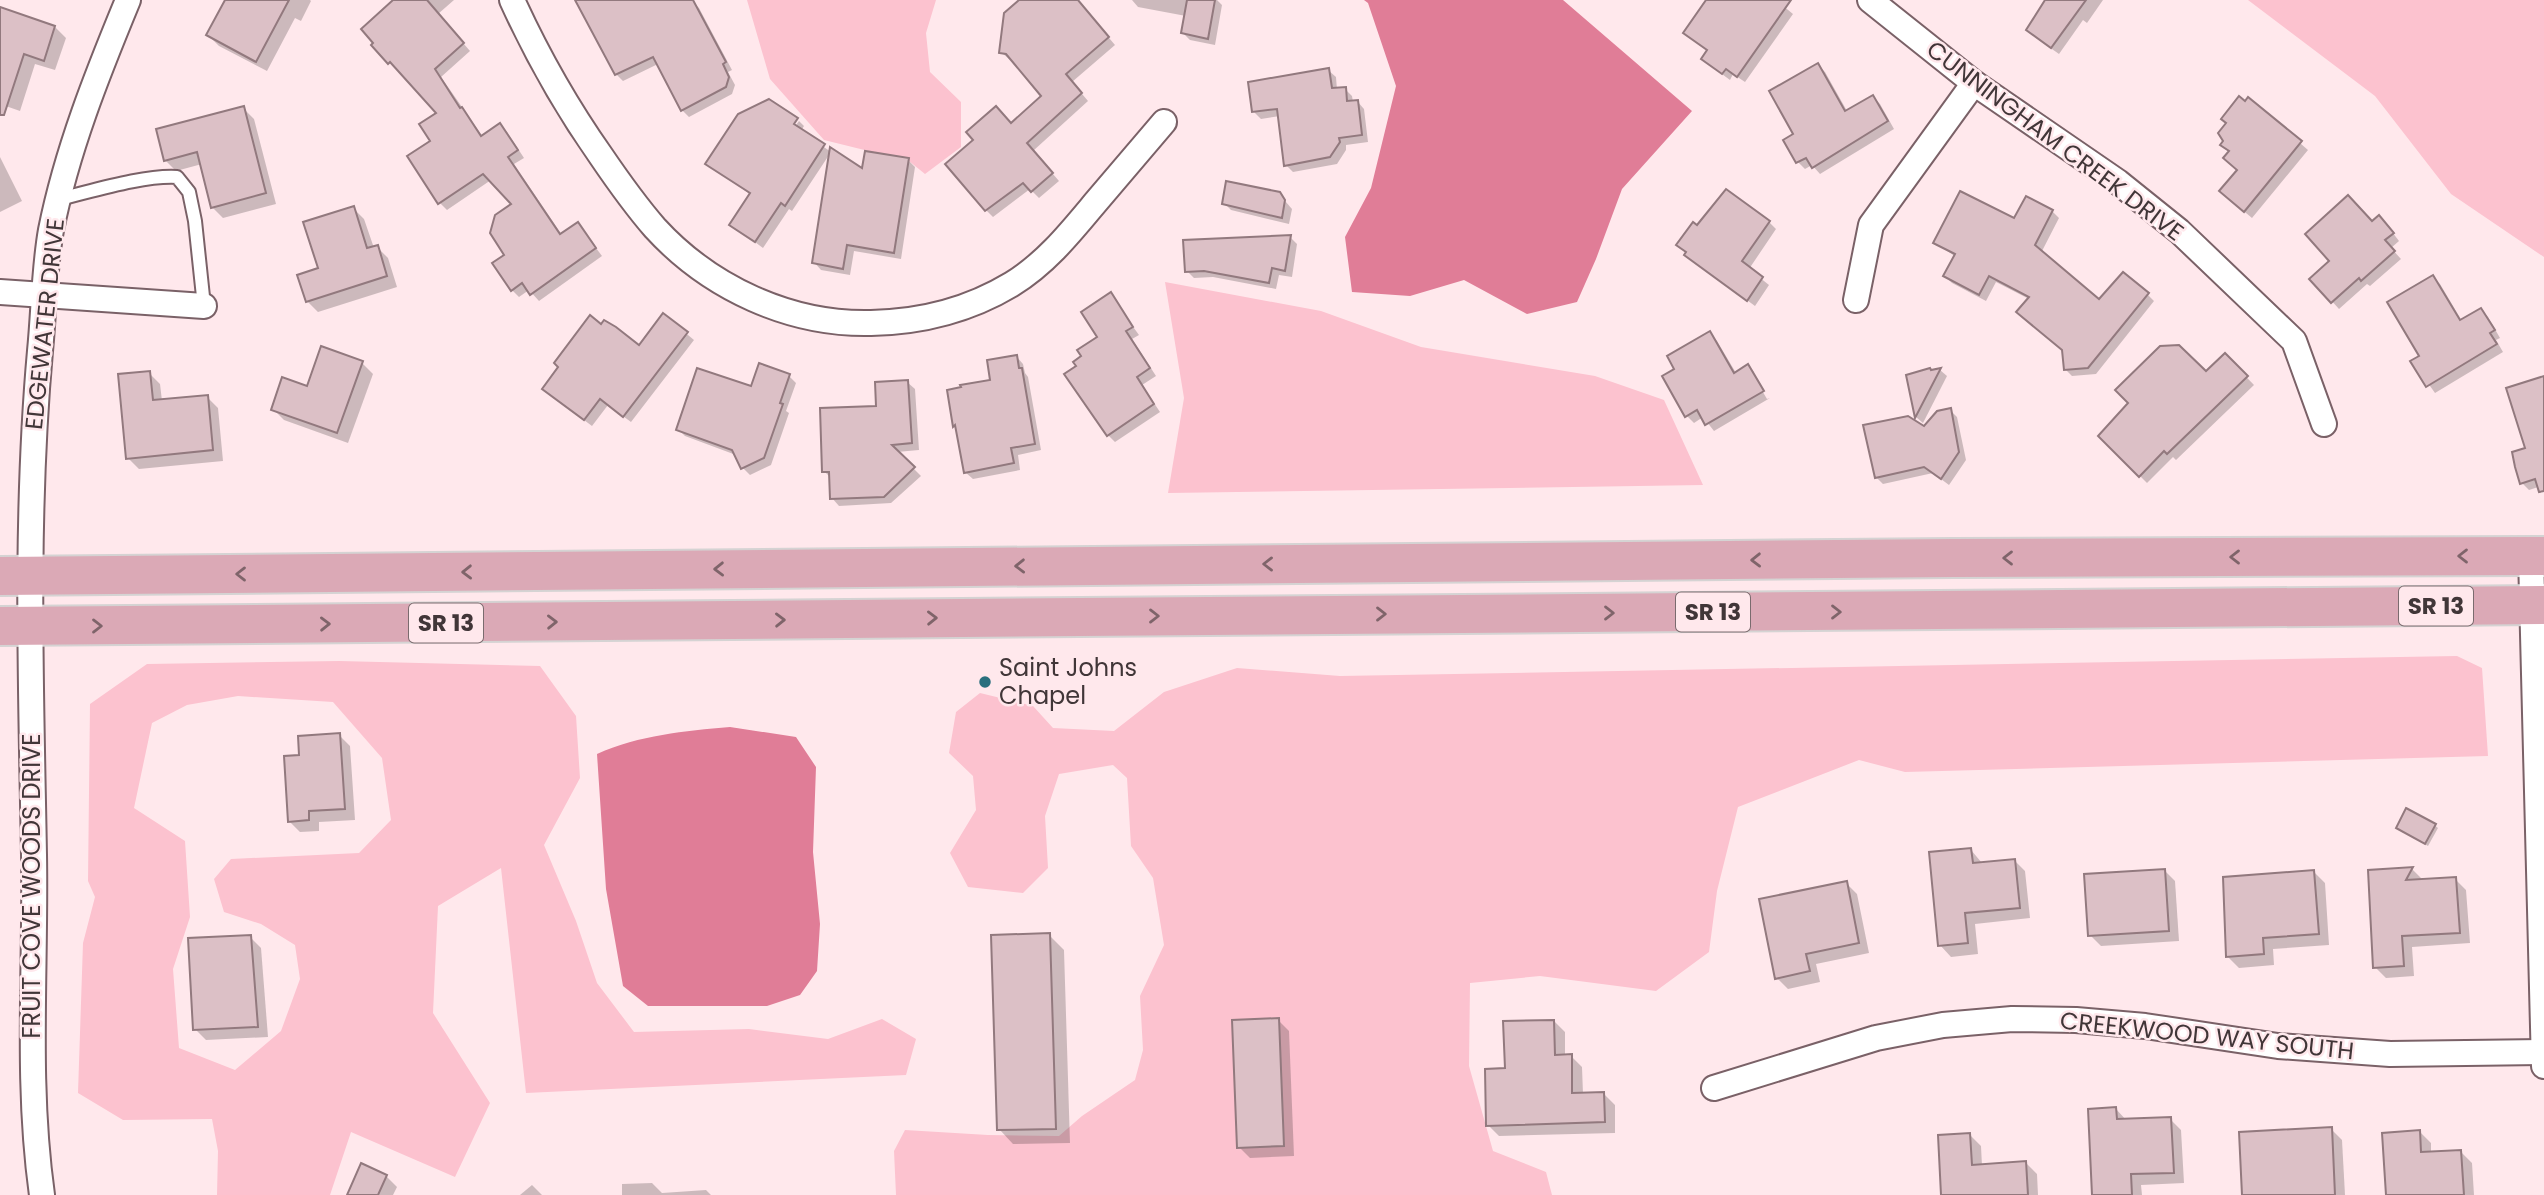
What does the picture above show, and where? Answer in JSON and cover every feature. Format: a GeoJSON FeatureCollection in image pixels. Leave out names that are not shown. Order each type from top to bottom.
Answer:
{"type":"FeatureCollection","features":[{"type":"Feature","properties":{"kind":"main road","name":"SR 13"},"geometry":{"type":"LineString","coordinates":[[15,576],[1089,565],[2538,556]]}},
{"type":"Feature","properties":{"kind":"main road"},"geometry":{"type":"LineString","coordinates":[[1086,616],[1089,565]]}},
{"type":"Feature","properties":{"kind":"main road","name":"SR 13"},"geometry":{"type":"LineString","coordinates":[[15,626],[2538,606]]}},
{"type":"Feature","properties":{"kind":"street","name":"EDGEWATER DRIVE"},"geometry":{"type":"LineString","coordinates":[[15,576],[35,410],[51,232],[69,158],[93,85],[128,0]]}},
{"type":"Feature","properties":{"kind":"street"},"geometry":{"type":"LineString","coordinates":[[512,0],[539,58],[576,121],[629,196],[657,229],[690,260],[730,288],[774,309],[810,318],[850,324],[892,323],[934,317],[975,303],[1013,283],[1054,252],[1164,122]]}},
{"type":"Feature","properties":{"kind":"street","name":"CUNNINGHAM CREEK DRIVE"},"geometry":{"type":"LineString","coordinates":[[1870,0],[1974,83],[2118,182],[2179,231],[2294,341],[2324,424]]}},
{"type":"Feature","properties":{"kind":"street"},"geometry":{"type":"LineString","coordinates":[[1856,300],[1871,226],[1974,83]]}},
{"type":"Feature","properties":{"kind":"street"},"geometry":{"type":"LineString","coordinates":[[0,292],[204,306]]}},
{"type":"Feature","properties":{"kind":"street"},"geometry":{"type":"LineString","coordinates":[[2538,556],[2543,1057]]}},
{"type":"Feature","properties":{"kind":"street","name":"FRUIT COVE WOODS DRIVE"},"geometry":{"type":"LineString","coordinates":[[15,576],[15,626],[34,859],[33,1089],[42,1195]]}},
{"type":"Feature","properties":{"kind":"street","name":"CREEKWOOD WAY SOUTH"},"geometry":{"type":"LineString","coordinates":[[1714,1088],[1876,1038],[1943,1025],[2012,1019],[2076,1020],[2145,1026],[2278,1046],[2390,1054],[2543,1057]]}},
{"type":"Feature","properties":{"kind":"lane"},"geometry":{"type":"LineString","coordinates":[[59,199],[141,181],[177,177],[189,192],[195,221],[204,306]]}},
{"type":"Feature","properties":{"kind":"shaded area"},"geometry":{"type":"Polygon","coordinates":[[[747,0],[936,0],[926,33],[930,72],[961,102],[961,147],[925,174],[909,161],[824,140],[770,79],[747,0]]]}},
{"type":"Feature","properties":{"kind":"shaded area"},"geometry":{"type":"Polygon","coordinates":[[[1364,0],[1563,0],[1692,111],[1622,189],[1577,302],[1527,314],[1464,280],[1410,296],[1352,292],[1345,237],[1371,188],[1396,86],[1368,3],[1364,0]]]}},
{"type":"Feature","properties":{"kind":"shaded area"},"geometry":{"type":"Polygon","coordinates":[[[2248,0],[2544,0],[2544,257],[2451,194],[2375,96],[2248,0]]]}},
{"type":"Feature","properties":{"kind":"shaded area"},"geometry":{"type":"Polygon","coordinates":[[[1165,282],[1321,311],[1421,347],[1595,376],[1664,400],[1703,485],[1168,493],[1184,398],[1165,282]]]}},
{"type":"Feature","properties":{"kind":"shaded area"},"geometry":{"type":"Polygon","coordinates":[[[2457,656],[2482,668],[2488,756],[1905,772],[1859,760],[1738,807],[1717,891],[1709,952],[1656,991],[1540,976],[1470,983],[1469,1066],[1493,1151],[1546,1172],[1552,1195],[896,1195],[894,1151],[905,1130],[1059,1136],[1082,1116],[1135,1080],[1143,1050],[1140,996],[1164,945],[1153,878],[1131,846],[1127,778],[1113,765],[1059,774],[1045,816],[1048,868],[1023,893],[968,887],[950,853],[976,810],[973,776],[949,753],[956,712],[980,693],[1033,706],[1053,728],[1114,731],[1164,692],[1237,668],[1340,676],[2457,656]]]}},
{"type":"Feature","properties":{"kind":"shaded area"},"geometry":{"type":"Polygon","coordinates":[[[339,661],[540,666],[576,716],[580,778],[544,845],[576,921],[597,983],[634,1032],[749,1029],[828,1039],[882,1019],[916,1039],[906,1075],[526,1093],[501,868],[438,906],[433,1013],[490,1103],[455,1177],[351,1132],[330,1195],[217,1195],[218,1151],[212,1119],[123,1120],[78,1093],[83,943],[95,897],[88,881],[90,704],[147,664],[339,661]],[[238,696],[187,705],[152,723],[134,808],[185,841],[190,917],[173,969],[179,1048],[235,1070],[281,1031],[300,979],[295,945],[261,924],[224,912],[214,879],[231,859],[359,853],[391,820],[382,758],[333,702],[238,696]]]}},
{"type":"Feature","properties":{"kind":"shaded area"},"geometry":{"type":"Polygon","coordinates":[[[730,727],[796,737],[816,767],[813,852],[820,924],[817,971],[800,995],[767,1006],[648,1006],[623,986],[606,889],[597,754],[646,738],[730,727]]]}},
{"type":"Feature","properties":{"kind":"building"},"geometry":{"type":"Polygon","coordinates":[[[225,0],[289,0],[256,62],[206,35],[225,0]]]}},
{"type":"Feature","properties":{"kind":"building"},"geometry":{"type":"Polygon","coordinates":[[[393,0],[427,0],[464,43],[435,69],[460,108],[462,107],[481,136],[500,123],[518,150],[508,157],[560,234],[578,222],[596,248],[530,295],[522,283],[511,291],[492,263],[504,255],[490,233],[495,215],[511,204],[483,174],[438,204],[407,156],[430,141],[419,124],[436,113],[371,45],[373,43],[361,29],[393,0]]]}},
{"type":"Feature","properties":{"kind":"building"},"geometry":{"type":"Polygon","coordinates":[[[575,0],[693,0],[726,62],[723,64],[729,77],[726,87],[681,111],[653,57],[615,75],[575,0]]]}},
{"type":"Feature","properties":{"kind":"building"},"geometry":{"type":"Polygon","coordinates":[[[1019,0],[1078,0],[1109,37],[1066,74],[1082,93],[1027,143],[1053,173],[1031,192],[1023,183],[985,211],[945,164],[973,140],[966,132],[996,106],[1011,123],[1041,96],[1006,54],[999,53],[1004,13],[1019,0]]]}},
{"type":"Feature","properties":{"kind":"building"},"geometry":{"type":"Polygon","coordinates":[[[1187,0],[1215,0],[1208,39],[1181,33],[1187,0]]]}},
{"type":"Feature","properties":{"kind":"building"},"geometry":{"type":"Polygon","coordinates":[[[1706,0],[1791,0],[1737,77],[1726,69],[1722,74],[1701,59],[1707,50],[1683,33],[1706,0]]]}},
{"type":"Feature","properties":{"kind":"building"},"geometry":{"type":"Polygon","coordinates":[[[2045,0],[2086,0],[2051,48],[2026,30],[2045,0]]]}},
{"type":"Feature","properties":{"kind":"building"},"geometry":{"type":"Polygon","coordinates":[[[0,7],[55,26],[44,61],[24,54],[4,115],[0,115],[0,7]]]}},
{"type":"Feature","properties":{"kind":"building"},"geometry":{"type":"Polygon","coordinates":[[[1818,63],[1845,111],[1873,95],[1888,121],[1812,168],[1806,158],[1796,163],[1783,140],[1793,134],[1769,91],[1818,63]]]}},
{"type":"Feature","properties":{"kind":"building"},"geometry":{"type":"Polygon","coordinates":[[[1329,68],[1332,88],[1346,87],[1347,101],[1358,100],[1362,135],[1339,138],[1340,142],[1330,157],[1284,166],[1277,109],[1252,112],[1248,82],[1329,68]]]}},
{"type":"Feature","properties":{"kind":"building"},"geometry":{"type":"Polygon","coordinates":[[[2239,96],[2245,101],[2248,97],[2302,141],[2244,212],[2219,191],[2237,170],[2223,158],[2229,151],[2220,145],[2223,141],[2218,133],[2226,123],[2221,119],[2239,96]]]}},
{"type":"Feature","properties":{"kind":"building"},"geometry":{"type":"Polygon","coordinates":[[[769,99],[798,118],[794,124],[825,144],[785,206],[781,203],[755,242],[729,225],[750,193],[705,164],[738,114],[769,99]]]}},
{"type":"Feature","properties":{"kind":"building"},"geometry":{"type":"Polygon","coordinates":[[[244,106],[266,193],[211,208],[197,152],[164,161],[156,129],[244,106]]]}},
{"type":"Feature","properties":{"kind":"building"},"geometry":{"type":"Polygon","coordinates":[[[830,147],[862,168],[865,151],[909,158],[894,253],[847,245],[843,269],[812,263],[830,147]]]}},
{"type":"Feature","properties":{"kind":"building"},"geometry":{"type":"Polygon","coordinates":[[[1226,181],[1280,192],[1285,200],[1282,218],[1222,204],[1226,181]]]}},
{"type":"Feature","properties":{"kind":"building"},"geometry":{"type":"Polygon","coordinates":[[[1726,189],[1770,221],[1742,261],[1763,277],[1747,301],[1684,255],[1686,252],[1676,245],[1693,222],[1697,225],[1726,189]]]}},
{"type":"Feature","properties":{"kind":"building"},"geometry":{"type":"Polygon","coordinates":[[[1960,191],[2014,218],[2026,196],[2053,210],[2035,245],[2099,299],[2123,272],[2149,293],[2088,368],[2064,370],[2062,350],[2016,312],[2029,297],[1989,276],[1979,295],[1943,276],[1955,254],[1933,243],[1960,191]]]}},
{"type":"Feature","properties":{"kind":"building"},"geometry":{"type":"Polygon","coordinates":[[[2348,195],[2372,221],[2379,215],[2394,233],[2385,240],[2395,251],[2331,303],[2309,279],[2329,261],[2305,234],[2348,195]]]}},
{"type":"Feature","properties":{"kind":"building"},"geometry":{"type":"Polygon","coordinates":[[[354,206],[367,248],[378,245],[387,276],[306,302],[297,275],[318,268],[303,222],[354,206]]]}},
{"type":"Feature","properties":{"kind":"building"},"geometry":{"type":"Polygon","coordinates":[[[1291,235],[1285,271],[1272,268],[1269,283],[1204,271],[1185,272],[1183,240],[1291,235]]]}},
{"type":"Feature","properties":{"kind":"building"},"geometry":{"type":"Polygon","coordinates":[[[2433,275],[2460,320],[2481,308],[2495,330],[2490,333],[2497,344],[2426,387],[2410,361],[2419,356],[2387,302],[2433,275]]]}},
{"type":"Feature","properties":{"kind":"building"},"geometry":{"type":"Polygon","coordinates":[[[1111,292],[1133,327],[1126,331],[1150,368],[1137,377],[1154,404],[1107,436],[1064,374],[1076,366],[1073,362],[1081,356],[1077,350],[1097,337],[1081,312],[1111,292]]]}},
{"type":"Feature","properties":{"kind":"building"},"geometry":{"type":"Polygon","coordinates":[[[663,313],[688,332],[623,417],[600,399],[584,420],[542,389],[558,367],[554,363],[590,315],[601,324],[604,320],[616,327],[639,345],[663,313]]]}},
{"type":"Feature","properties":{"kind":"building"},"geometry":{"type":"Polygon","coordinates":[[[1710,331],[1734,373],[1748,364],[1764,391],[1705,425],[1697,410],[1685,417],[1662,376],[1674,369],[1667,356],[1710,331]]]}},
{"type":"Feature","properties":{"kind":"building"},"geometry":{"type":"Polygon","coordinates":[[[2179,345],[2206,371],[2225,353],[2248,376],[2167,454],[2164,451],[2139,477],[2098,436],[2128,403],[2115,390],[2160,346],[2179,345]]]}},
{"type":"Feature","properties":{"kind":"building"},"geometry":{"type":"Polygon","coordinates":[[[321,346],[363,361],[337,433],[271,410],[282,377],[307,386],[321,346]]]}},
{"type":"Feature","properties":{"kind":"building"},"geometry":{"type":"Polygon","coordinates":[[[1017,355],[1019,368],[1022,368],[1035,444],[1011,448],[1014,463],[964,473],[947,390],[990,380],[987,360],[1017,355]]]}},
{"type":"Feature","properties":{"kind":"building"},"geometry":{"type":"Polygon","coordinates":[[[759,363],[790,374],[780,403],[783,404],[764,458],[741,469],[732,450],[676,430],[697,368],[751,386],[759,363]]]}},
{"type":"Feature","properties":{"kind":"building"},"geometry":{"type":"Polygon","coordinates":[[[1930,368],[1941,368],[1915,418],[1906,375],[1930,368]]]}},
{"type":"Feature","properties":{"kind":"building"},"geometry":{"type":"Polygon","coordinates":[[[150,371],[153,400],[208,395],[213,450],[126,459],[118,374],[150,371]]]}},
{"type":"Feature","properties":{"kind":"building"},"geometry":{"type":"Polygon","coordinates":[[[2544,376],[2544,491],[2539,492],[2535,479],[2520,484],[2512,452],[2525,448],[2506,388],[2544,376]]]}},
{"type":"Feature","properties":{"kind":"building"},"geometry":{"type":"Polygon","coordinates":[[[908,380],[912,443],[892,445],[915,467],[884,497],[830,499],[829,472],[822,472],[820,408],[876,406],[875,382],[908,380]]]}},
{"type":"Feature","properties":{"kind":"building"},"geometry":{"type":"Polygon","coordinates":[[[1951,408],[1959,452],[1941,479],[1924,467],[1875,478],[1863,425],[1908,416],[1924,426],[1937,411],[1951,408]]]}},
{"type":"Feature","properties":{"kind":"building"},"geometry":{"type":"Polygon","coordinates":[[[340,733],[345,809],[309,811],[309,820],[288,822],[284,756],[299,755],[298,736],[340,733]]]}},
{"type":"Feature","properties":{"kind":"building"},"geometry":{"type":"Polygon","coordinates":[[[2406,808],[2436,824],[2425,844],[2396,828],[2406,808]]]}},
{"type":"Feature","properties":{"kind":"building"},"geometry":{"type":"Polygon","coordinates":[[[1971,848],[1973,863],[2015,859],[2020,908],[1965,913],[1968,943],[1938,946],[1929,852],[1971,848]]]}},
{"type":"Feature","properties":{"kind":"building"},"geometry":{"type":"Polygon","coordinates":[[[2413,867],[2406,880],[2456,877],[2460,933],[2402,936],[2404,966],[2373,968],[2368,870],[2413,867]]]}},
{"type":"Feature","properties":{"kind":"building"},"geometry":{"type":"Polygon","coordinates":[[[2165,869],[2169,931],[2088,936],[2084,874],[2165,869]]]}},
{"type":"Feature","properties":{"kind":"building"},"geometry":{"type":"Polygon","coordinates":[[[2314,870],[2319,934],[2263,938],[2264,954],[2226,957],[2223,877],[2314,870]]]}},
{"type":"Feature","properties":{"kind":"building"},"geometry":{"type":"Polygon","coordinates":[[[1847,881],[1859,943],[1806,954],[1810,971],[1775,979],[1759,899],[1847,881]]]}},
{"type":"Feature","properties":{"kind":"building"},"geometry":{"type":"Polygon","coordinates":[[[1050,933],[1056,1129],[997,1130],[991,935],[1050,933]]]}},
{"type":"Feature","properties":{"kind":"building"},"geometry":{"type":"Polygon","coordinates":[[[251,935],[258,1027],[193,1030],[188,938],[251,935]]]}},
{"type":"Feature","properties":{"kind":"building"},"geometry":{"type":"Polygon","coordinates":[[[1279,1018],[1284,1146],[1237,1148],[1232,1020],[1279,1018]]]}},
{"type":"Feature","properties":{"kind":"building"},"geometry":{"type":"Polygon","coordinates":[[[1554,1020],[1555,1055],[1572,1054],[1572,1093],[1604,1092],[1605,1122],[1486,1126],[1485,1069],[1505,1068],[1503,1021],[1554,1020]]]}},
{"type":"Feature","properties":{"kind":"building"},"geometry":{"type":"Polygon","coordinates":[[[2116,1107],[2117,1119],[2171,1117],[2174,1173],[2131,1174],[2132,1195],[2092,1195],[2088,1109],[2116,1107]]]}},
{"type":"Feature","properties":{"kind":"building"},"geometry":{"type":"Polygon","coordinates":[[[2332,1127],[2335,1195],[2242,1195],[2239,1132],[2332,1127]]]}},
{"type":"Feature","properties":{"kind":"building"},"geometry":{"type":"Polygon","coordinates":[[[2420,1130],[2421,1152],[2461,1150],[2464,1195],[2386,1195],[2382,1133],[2420,1130]]]}},
{"type":"Feature","properties":{"kind":"building"},"geometry":{"type":"Polygon","coordinates":[[[1970,1133],[1972,1165],[2026,1161],[2028,1195],[1941,1195],[1938,1135],[1970,1133]]]}},
{"type":"Feature","properties":{"kind":"building"},"geometry":{"type":"Polygon","coordinates":[[[361,1163],[387,1175],[378,1195],[347,1195],[361,1163]]]}},
{"type":"Feature","properties":{"kind":"place","name":"Saint Johns Chapel"},"geometry":{"type":"Point","coordinates":[985,682]}}]}
